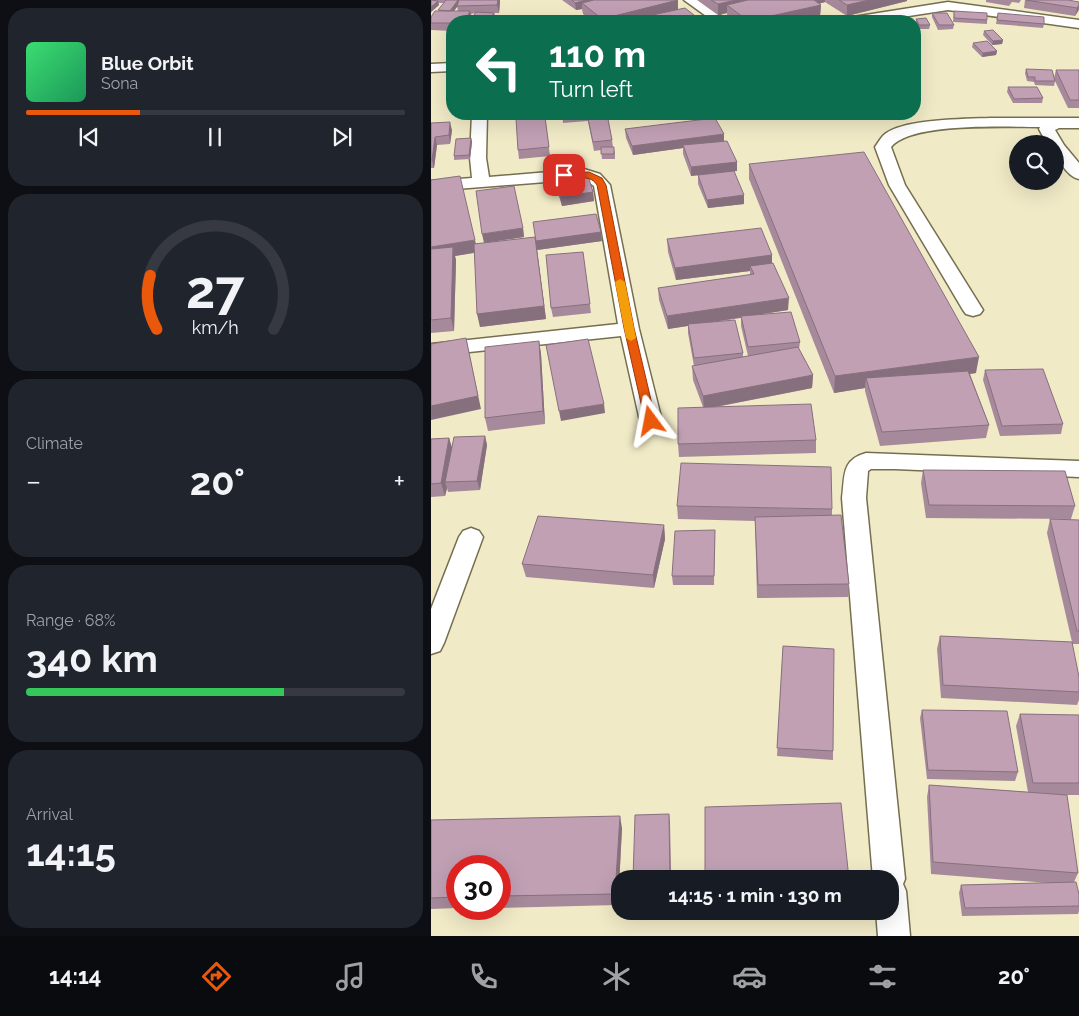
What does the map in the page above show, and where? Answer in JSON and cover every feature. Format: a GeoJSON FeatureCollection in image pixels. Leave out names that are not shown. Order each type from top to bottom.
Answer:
{"type":"FeatureCollection","features":[{"type":"Feature","properties":{"kind":"street"},"geometry":{"type":"LineString","coordinates":[[690,0],[712,15]]}},
{"type":"Feature","properties":{"kind":"street"},"geometry":{"type":"LineString","coordinates":[[925,0],[940,8]]}},
{"type":"Feature","properties":{"kind":"street"},"geometry":{"type":"LineString","coordinates":[[893,15],[958,7],[1079,24]]}},
{"type":"Feature","properties":{"kind":"street"},"geometry":{"type":"LineString","coordinates":[[431,68],[446,67]]}},
{"type":"Feature","properties":{"kind":"street"},"geometry":{"type":"LineString","coordinates":[[479,120],[478,158],[481,182]]}},
{"type":"Feature","properties":{"kind":"street"},"geometry":{"type":"LineString","coordinates":[[973,310],[897,184],[883,143],[900,132],[920,128],[982,123],[1079,123]]}},
{"type":"Feature","properties":{"kind":"street"},"geometry":{"type":"LineString","coordinates":[[1055,123],[1047,130],[1079,174]]}},
{"type":"Feature","properties":{"kind":"street"},"geometry":{"type":"LineString","coordinates":[[431,186],[584,174],[599,180],[629,328],[651,421]]}},
{"type":"Feature","properties":{"kind":"street"},"geometry":{"type":"LineString","coordinates":[[431,350],[629,328]]}},
{"type":"Feature","properties":{"kind":"street"},"geometry":{"type":"LineString","coordinates":[[888,870],[854,498],[857,467],[866,461],[895,461],[1079,469]]}},
{"type":"Feature","properties":{"kind":"street"},"geometry":{"type":"LineString","coordinates":[[431,643],[471,537]]}},
{"type":"Feature","properties":{"kind":"street"},"geometry":{"type":"LineString","coordinates":[[893,920],[894,936]]}},
{"type":"Feature","properties":{"kind":"building"},"geometry":{"type":"Polygon","coordinates":[[[431,0],[438,1],[431,7],[431,0]]]}},
{"type":"Feature","properties":{"kind":"building"},"geometry":{"type":"Polygon","coordinates":[[[446,0],[458,0],[450,11],[438,10],[446,0]]]}},
{"type":"Feature","properties":{"kind":"building"},"geometry":{"type":"Polygon","coordinates":[[[459,0],[498,0],[497,5],[457,6],[459,0]]]}},
{"type":"Feature","properties":{"kind":"building"},"geometry":{"type":"Polygon","coordinates":[[[572,0],[586,0],[575,3],[572,0]]]}},
{"type":"Feature","properties":{"kind":"building"},"geometry":{"type":"Polygon","coordinates":[[[594,0],[678,0],[618,15],[597,15],[582,3],[594,0]]]}},
{"type":"Feature","properties":{"kind":"building"},"geometry":{"type":"Polygon","coordinates":[[[711,0],[736,0],[718,4],[711,0]]]}},
{"type":"Feature","properties":{"kind":"building"},"geometry":{"type":"Polygon","coordinates":[[[748,0],[814,0],[821,5],[775,15],[740,15],[727,5],[748,0]]]}},
{"type":"Feature","properties":{"kind":"building"},"geometry":{"type":"Polygon","coordinates":[[[839,0],[869,0],[847,5],[839,0]]]}},
{"type":"Feature","properties":{"kind":"building"},"geometry":{"type":"Polygon","coordinates":[[[1026,0],[1068,0],[1079,2],[1079,5],[1077,8],[1026,0]]]}},
{"type":"Feature","properties":{"kind":"building"},"geometry":{"type":"Polygon","coordinates":[[[685,8],[694,15],[652,15],[685,8]]]}},
{"type":"Feature","properties":{"kind":"building"},"geometry":{"type":"Polygon","coordinates":[[[435,11],[470,11],[468,15],[446,15],[446,23],[431,23],[431,17],[435,11]]]}},
{"type":"Feature","properties":{"kind":"building"},"geometry":{"type":"Polygon","coordinates":[[[954,11],[987,13],[987,20],[954,18],[954,11]]]}},
{"type":"Feature","properties":{"kind":"building"},"geometry":{"type":"Polygon","coordinates":[[[476,12],[494,13],[493,15],[474,15],[476,12]]]}},
{"type":"Feature","properties":{"kind":"building"},"geometry":{"type":"Polygon","coordinates":[[[932,13],[947,13],[954,25],[939,25],[932,13]]]}},
{"type":"Feature","properties":{"kind":"building"},"geometry":{"type":"Polygon","coordinates":[[[998,13],[1044,17],[1044,24],[997,20],[998,13]]]}},
{"type":"Feature","properties":{"kind":"building"},"geometry":{"type":"Polygon","coordinates":[[[921,18],[926,18],[930,25],[921,25],[921,18]]]}},
{"type":"Feature","properties":{"kind":"building"},"geometry":{"type":"Polygon","coordinates":[[[993,30],[1003,40],[993,41],[984,31],[993,30]]]}},
{"type":"Feature","properties":{"kind":"building"},"geometry":{"type":"Polygon","coordinates":[[[987,41],[997,51],[983,53],[973,43],[987,41]]]}},
{"type":"Feature","properties":{"kind":"building"},"geometry":{"type":"Polygon","coordinates":[[[1026,69],[1052,70],[1055,81],[1035,81],[1035,77],[1028,77],[1026,69]]]}},
{"type":"Feature","properties":{"kind":"building"},"geometry":{"type":"Polygon","coordinates":[[[1056,70],[1079,70],[1079,100],[1070,100],[1056,70]]]}},
{"type":"Feature","properties":{"kind":"building"},"geometry":{"type":"Polygon","coordinates":[[[1008,87],[1037,87],[1043,98],[1014,99],[1008,87]]]}},
{"type":"Feature","properties":{"kind":"building"},"geometry":{"type":"Polygon","coordinates":[[[516,120],[545,120],[549,147],[518,150],[516,120]]]}},
{"type":"Feature","properties":{"kind":"building"},"geometry":{"type":"Polygon","coordinates":[[[588,120],[608,120],[612,140],[593,142],[588,120]]]}},
{"type":"Feature","properties":{"kind":"building"},"geometry":{"type":"Polygon","coordinates":[[[699,120],[716,120],[724,134],[632,146],[625,129],[699,120]]]}},
{"type":"Feature","properties":{"kind":"building"},"geometry":{"type":"Polygon","coordinates":[[[450,122],[449,135],[435,137],[431,160],[431,123],[450,122]]]}},
{"type":"Feature","properties":{"kind":"building"},"geometry":{"type":"Polygon","coordinates":[[[471,138],[469,155],[454,156],[456,139],[471,138]]]}},
{"type":"Feature","properties":{"kind":"building"},"geometry":{"type":"Polygon","coordinates":[[[727,141],[737,162],[691,167],[683,145],[727,141]]]}},
{"type":"Feature","properties":{"kind":"building"},"geometry":{"type":"Polygon","coordinates":[[[601,147],[614,147],[614,154],[601,154],[601,147]]]}},
{"type":"Feature","properties":{"kind":"building"},"geometry":{"type":"Polygon","coordinates":[[[864,152],[979,357],[835,376],[749,164],[864,152]]]}},
{"type":"Feature","properties":{"kind":"building"},"geometry":{"type":"Polygon","coordinates":[[[734,171],[744,195],[707,200],[698,175],[734,171]]]}},
{"type":"Feature","properties":{"kind":"building"},"geometry":{"type":"Polygon","coordinates":[[[460,176],[475,240],[431,247],[431,180],[460,176]]]}},
{"type":"Feature","properties":{"kind":"building"},"geometry":{"type":"Polygon","coordinates":[[[588,176],[593,192],[560,197],[556,181],[588,176]]]}},
{"type":"Feature","properties":{"kind":"building"},"geometry":{"type":"Polygon","coordinates":[[[514,186],[523,228],[482,234],[476,191],[514,186]]]}},
{"type":"Feature","properties":{"kind":"building"},"geometry":{"type":"Polygon","coordinates":[[[596,214],[601,232],[536,241],[533,222],[596,214]]]}},
{"type":"Feature","properties":{"kind":"building"},"geometry":{"type":"Polygon","coordinates":[[[761,228],[772,255],[675,268],[667,239],[761,228]]]}},
{"type":"Feature","properties":{"kind":"building"},"geometry":{"type":"Polygon","coordinates":[[[535,237],[544,306],[477,314],[474,244],[535,237]]]}},
{"type":"Feature","properties":{"kind":"building"},"geometry":{"type":"Polygon","coordinates":[[[453,247],[451,318],[431,320],[431,249],[453,247]]]}},
{"type":"Feature","properties":{"kind":"building"},"geometry":{"type":"Polygon","coordinates":[[[583,252],[590,304],[551,308],[546,255],[583,252]]]}},
{"type":"Feature","properties":{"kind":"building"},"geometry":{"type":"Polygon","coordinates":[[[773,263],[789,298],[667,316],[658,288],[754,274],[750,266],[773,263]]]}},
{"type":"Feature","properties":{"kind":"building"},"geometry":{"type":"Polygon","coordinates":[[[791,312],[800,342],[748,347],[741,316],[791,312]]]}},
{"type":"Feature","properties":{"kind":"building"},"geometry":{"type":"Polygon","coordinates":[[[735,320],[743,353],[694,358],[688,324],[735,320]]]}},
{"type":"Feature","properties":{"kind":"building"},"geometry":{"type":"Polygon","coordinates":[[[466,338],[478,396],[431,406],[431,344],[466,338]]]}},
{"type":"Feature","properties":{"kind":"building"},"geometry":{"type":"Polygon","coordinates":[[[588,339],[604,404],[559,411],[546,345],[588,339]]]}},
{"type":"Feature","properties":{"kind":"building"},"geometry":{"type":"Polygon","coordinates":[[[539,341],[543,411],[485,418],[485,347],[539,341]]]}},
{"type":"Feature","properties":{"kind":"building"},"geometry":{"type":"Polygon","coordinates":[[[798,347],[813,375],[703,396],[692,366],[798,347]]]}},
{"type":"Feature","properties":{"kind":"building"},"geometry":{"type":"Polygon","coordinates":[[[1043,369],[1063,424],[1002,426],[985,370],[1043,369]]]}},
{"type":"Feature","properties":{"kind":"building"},"geometry":{"type":"Polygon","coordinates":[[[968,371],[989,425],[882,432],[866,378],[968,371]]]}},
{"type":"Feature","properties":{"kind":"building"},"geometry":{"type":"Polygon","coordinates":[[[811,404],[816,440],[678,444],[678,408],[811,404]]]}},
{"type":"Feature","properties":{"kind":"building"},"geometry":{"type":"Polygon","coordinates":[[[485,436],[477,481],[445,482],[454,437],[485,436]]]}},
{"type":"Feature","properties":{"kind":"building"},"geometry":{"type":"Polygon","coordinates":[[[449,438],[441,483],[431,484],[431,439],[449,438]]]}},
{"type":"Feature","properties":{"kind":"building"},"geometry":{"type":"Polygon","coordinates":[[[681,463],[831,467],[832,509],[677,506],[681,463]]]}},
{"type":"Feature","properties":{"kind":"building"},"geometry":{"type":"Polygon","coordinates":[[[923,470],[1065,471],[1075,506],[929,505],[923,470]]]}},
{"type":"Feature","properties":{"kind":"building"},"geometry":{"type":"Polygon","coordinates":[[[841,515],[849,584],[758,585],[755,517],[841,515]]]}},
{"type":"Feature","properties":{"kind":"building"},"geometry":{"type":"Polygon","coordinates":[[[538,516],[664,525],[653,575],[522,564],[538,516]]]}},
{"type":"Feature","properties":{"kind":"building"},"geometry":{"type":"Polygon","coordinates":[[[1050,519],[1079,520],[1079,631],[1077,631],[1050,519]]]}},
{"type":"Feature","properties":{"kind":"building"},"geometry":{"type":"Polygon","coordinates":[[[715,530],[714,576],[672,576],[675,531],[715,530]]]}},
{"type":"Feature","properties":{"kind":"building"},"geometry":{"type":"Polygon","coordinates":[[[940,636],[1072,642],[1079,677],[1079,692],[943,685],[940,636]]]}},
{"type":"Feature","properties":{"kind":"building"},"geometry":{"type":"Polygon","coordinates":[[[783,646],[834,649],[833,751],[777,748],[783,646]]]}},
{"type":"Feature","properties":{"kind":"building"},"geometry":{"type":"Polygon","coordinates":[[[922,710],[1007,711],[1018,772],[928,770],[922,710]]]}},
{"type":"Feature","properties":{"kind":"building"},"geometry":{"type":"Polygon","coordinates":[[[1020,714],[1079,715],[1079,783],[1033,783],[1020,714]]]}},
{"type":"Feature","properties":{"kind":"building"},"geometry":{"type":"Polygon","coordinates":[[[929,785],[1067,795],[1078,873],[933,862],[929,785]]]}},
{"type":"Feature","properties":{"kind":"building"},"geometry":{"type":"Polygon","coordinates":[[[841,803],[848,870],[705,870],[705,807],[841,803]]]}},
{"type":"Feature","properties":{"kind":"building"},"geometry":{"type":"Polygon","coordinates":[[[669,814],[670,870],[633,870],[635,815],[669,814]]]}},
{"type":"Feature","properties":{"kind":"building"},"geometry":{"type":"Polygon","coordinates":[[[620,816],[617,870],[611,870],[611,894],[511,896],[511,855],[446,855],[446,897],[431,898],[431,820],[620,816]]]}},
{"type":"Feature","properties":{"kind":"building"},"geometry":{"type":"Polygon","coordinates":[[[1076,882],[1079,906],[965,908],[961,885],[1076,882]]]}},
{"type":"Feature","properties":{"kind":"slow traffic"},"geometry":{"type":"LineString","coordinates":[[620,282],[631,338]]}},
{"type":"Feature","properties":{"kind":"route"},"geometry":{"type":"LineString","coordinates":[[564,175],[589,175],[599,180],[601,185],[629,328],[651,421]]}}]}
